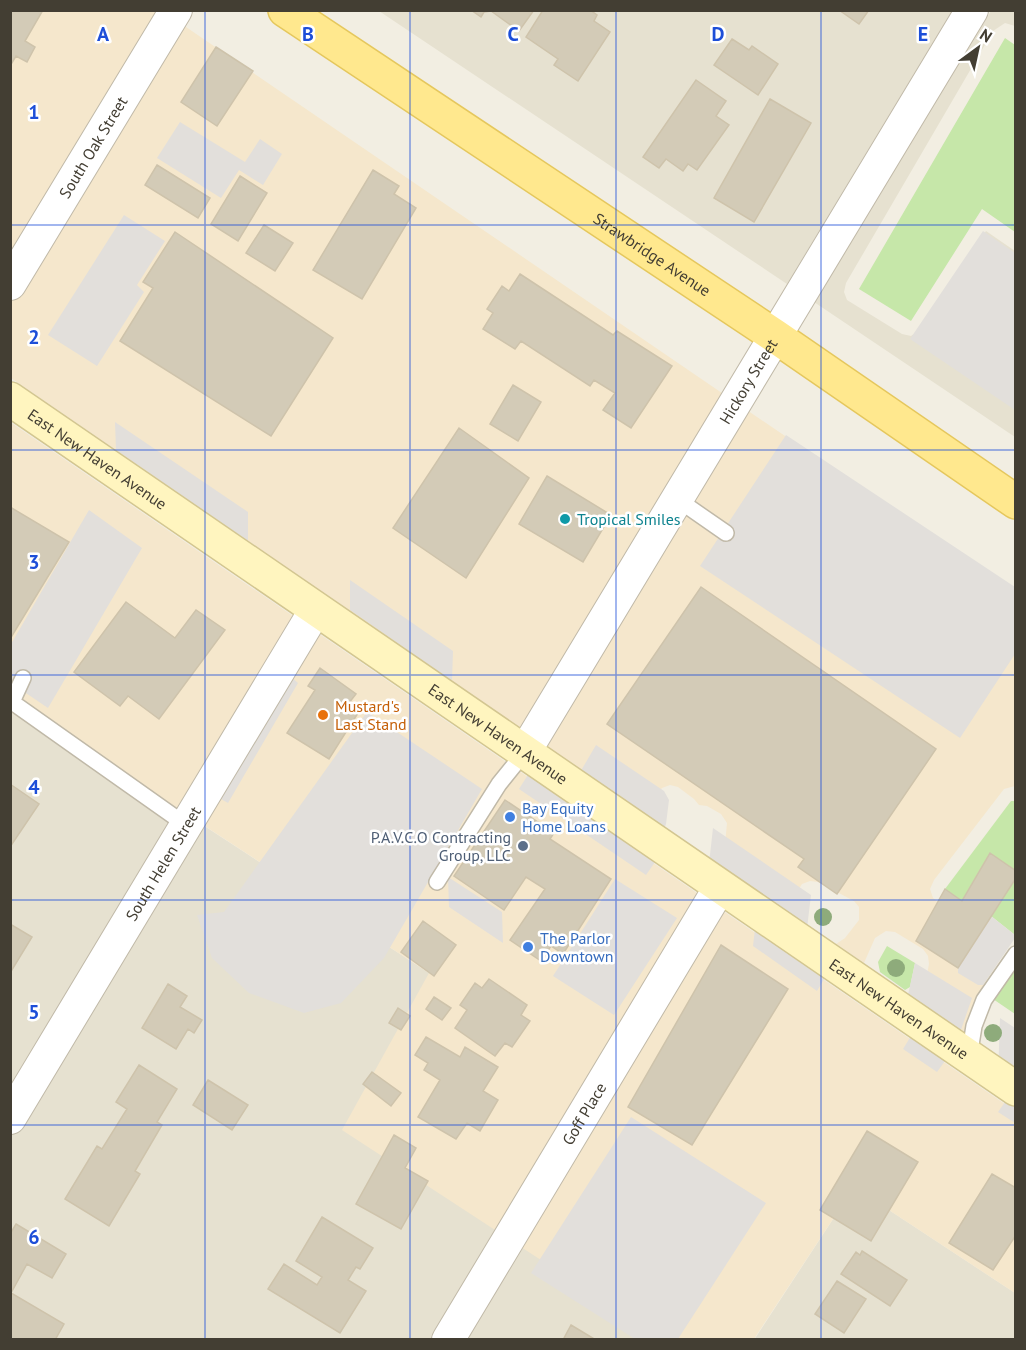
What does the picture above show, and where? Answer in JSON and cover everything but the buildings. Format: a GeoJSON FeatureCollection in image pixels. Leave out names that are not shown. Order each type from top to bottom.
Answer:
{"type":"FeatureCollection","features":[{"type":"Feature","properties":{"kind":"main road","name":"Strawbridge Avenue"},"geometry":{"type":"LineString","coordinates":[[285,10],[775,336],[1016,502]]}},
{"type":"Feature","properties":{"kind":"street","name":"South Oak Street"},"geometry":{"type":"LineString","coordinates":[[10,284],[176,10]]}},
{"type":"Feature","properties":{"kind":"street","name":"Hickory Street"},"geometry":{"type":"LineString","coordinates":[[524,753],[972,10]]}},
{"type":"Feature","properties":{"kind":"street","name":"East New Haven Avenue"},"geometry":{"type":"LineString","coordinates":[[10,399],[1016,1089]]}},
{"type":"Feature","properties":{"kind":"street","name":"South Helen Street"},"geometry":{"type":"LineString","coordinates":[[10,1118],[316,609]]}},
{"type":"Feature","properties":{"kind":"street","name":"Goff Place"},"geometry":{"type":"LineString","coordinates":[[448,1340],[720,887]]}},
{"type":"Feature","properties":{"kind":"lane"},"geometry":{"type":"LineString","coordinates":[[677,499],[726,533]]}},
{"type":"Feature","properties":{"kind":"lane"},"geometry":{"type":"LineString","coordinates":[[23,678],[12,702],[186,825]]}},
{"type":"Feature","properties":{"kind":"lane"},"geometry":{"type":"LineString","coordinates":[[437,882],[499,784],[524,753]]}},
{"type":"Feature","properties":{"kind":"lane"},"geometry":{"type":"LineString","coordinates":[[969,1058],[974,1026],[984,1000],[1016,954]]}},
{"type":"Feature","properties":{"kind":"shaded area"},"geometry":{"type":"Polygon","coordinates":[[[11,11],[164,12],[1015,593],[1015,786],[1004,789],[934,880],[930,889],[933,898],[953,914],[979,909],[1007,949],[982,987],[968,1034],[917,999],[924,989],[929,964],[928,956],[923,949],[895,932],[886,931],[875,938],[864,963],[836,944],[845,938],[859,920],[859,907],[854,901],[818,882],[810,881],[802,884],[797,892],[724,855],[727,823],[721,814],[707,806],[699,805],[678,787],[670,785],[662,788],[656,796],[653,819],[11,378],[11,11]]]}},
{"type":"Feature","properties":{"kind":"shaded area"},"geometry":{"type":"Polygon","coordinates":[[[379,11],[952,11],[787,284],[379,11]]]}},
{"type":"Feature","properties":{"kind":"shaded area"},"geometry":{"type":"Polygon","coordinates":[[[991,11],[1015,11],[1015,26],[1005,23],[993,31],[846,283],[844,292],[847,300],[902,334],[911,336],[922,328],[986,231],[1015,251],[1015,437],[814,302],[991,11]]]}},
{"type":"Feature","properties":{"kind":"shaded area"},"geometry":{"type":"Polygon","coordinates":[[[180,122],[245,162],[260,139],[282,154],[263,185],[239,170],[221,198],[157,158],[180,122]]]}},
{"type":"Feature","properties":{"kind":"shaded area"},"geometry":{"type":"Polygon","coordinates":[[[124,215],[165,241],[137,285],[144,292],[97,366],[48,335],[124,215]]]}},
{"type":"Feature","properties":{"kind":"shaded area"},"geometry":{"type":"Polygon","coordinates":[[[983,231],[1015,253],[1015,410],[910,339],[983,231]]]}},
{"type":"Feature","properties":{"kind":"shaded area"},"geometry":{"type":"Polygon","coordinates":[[[10,422],[1015,1111],[1015,1293],[854,1187],[754,1339],[662,1339],[342,1130],[429,973],[11,699],[10,422]]]}},
{"type":"Feature","properties":{"kind":"shaded area"},"geometry":{"type":"Polygon","coordinates":[[[115,422],[248,512],[248,541],[116,450],[115,422]]]}},
{"type":"Feature","properties":{"kind":"shaded area"},"geometry":{"type":"Polygon","coordinates":[[[786,435],[1015,587],[1015,654],[960,738],[700,566],[786,435]]]}},
{"type":"Feature","properties":{"kind":"shaded area"},"geometry":{"type":"Polygon","coordinates":[[[89,510],[142,548],[48,708],[11,683],[11,644],[89,510]]]}},
{"type":"Feature","properties":{"kind":"shaded area"},"geometry":{"type":"Polygon","coordinates":[[[350,580],[453,651],[452,681],[350,610],[350,580]]]}},
{"type":"Feature","properties":{"kind":"shaded area"},"geometry":{"type":"Polygon","coordinates":[[[281,668],[298,683],[228,803],[207,791],[281,668]]]}},
{"type":"Feature","properties":{"kind":"shaded area"},"geometry":{"type":"Polygon","coordinates":[[[10,699],[429,973],[661,1339],[11,1339],[10,699]]]}},
{"type":"Feature","properties":{"kind":"shaded area"},"geometry":{"type":"Polygon","coordinates":[[[367,712],[482,789],[384,958],[341,1003],[304,1013],[249,993],[212,958],[197,915],[224,912],[367,712]]]}},
{"type":"Feature","properties":{"kind":"shaded area"},"geometry":{"type":"Polygon","coordinates":[[[596,745],[664,791],[669,800],[666,824],[658,844],[664,849],[646,875],[519,789],[536,762],[572,786],[596,745]]]}},
{"type":"Feature","properties":{"kind":"shaded area"},"geometry":{"type":"Polygon","coordinates":[[[713,828],[811,895],[805,945],[833,964],[817,991],[753,946],[757,912],[704,876],[710,855],[713,828]]]}},
{"type":"Feature","properties":{"kind":"shaded area"},"geometry":{"type":"Polygon","coordinates":[[[448,877],[502,912],[503,943],[449,907],[448,877]]]}},
{"type":"Feature","properties":{"kind":"shaded area"},"geometry":{"type":"Polygon","coordinates":[[[615,879],[677,918],[614,1015],[553,976],[615,879]]]}},
{"type":"Feature","properties":{"kind":"shaded area"},"geometry":{"type":"Polygon","coordinates":[[[991,916],[1015,935],[1015,938],[983,985],[978,985],[958,973],[958,968],[991,916]]]}},
{"type":"Feature","properties":{"kind":"shaded area"},"geometry":{"type":"Polygon","coordinates":[[[915,963],[972,998],[955,1047],[937,1072],[903,1049],[919,1023],[904,1013],[915,963]]]}},
{"type":"Feature","properties":{"kind":"shaded area"},"geometry":{"type":"Polygon","coordinates":[[[1000,1018],[1015,1028],[1015,1088],[998,1076],[1000,1018]]]}},
{"type":"Feature","properties":{"kind":"shaded area"},"geometry":{"type":"Polygon","coordinates":[[[1015,1088],[1015,1123],[998,1112],[1015,1088]]]}},
{"type":"Feature","properties":{"kind":"shaded area"},"geometry":{"type":"Polygon","coordinates":[[[631,1117],[766,1203],[678,1339],[635,1339],[531,1273],[631,1117]]]}},
{"type":"Feature","properties":{"kind":"shaded area"},"geometry":{"type":"Polygon","coordinates":[[[854,1187],[1015,1293],[1015,1339],[754,1340],[854,1187]]]}},
{"type":"Feature","properties":{"kind":"green space"},"geometry":{"type":"Polygon","coordinates":[[[1005,38],[1015,45],[1015,232],[982,209],[911,321],[859,289],[1005,38]]]}},
{"type":"Feature","properties":{"kind":"green space"},"geometry":{"type":"Polygon","coordinates":[[[1011,801],[1015,801],[1015,871],[962,901],[945,889],[1011,801]]]}},
{"type":"Feature","properties":{"kind":"green space"},"geometry":{"type":"Polygon","coordinates":[[[1015,878],[1015,935],[991,916],[1015,878]]]}},
{"type":"Feature","properties":{"kind":"green space"},"geometry":{"type":"Polygon","coordinates":[[[887,946],[915,963],[910,987],[905,990],[880,972],[878,962],[887,946]]]}},
{"type":"Feature","properties":{"kind":"green space"},"geometry":{"type":"Polygon","coordinates":[[[1015,961],[1015,1014],[993,999],[1015,961]]]}},
{"type":"Feature","properties":{"kind":"place","name":"Tropical Smiles"},"geometry":{"type":"Point","coordinates":[565,519]}},
{"type":"Feature","properties":{"kind":"place","name":"Mustard's Last Stand"},"geometry":{"type":"Point","coordinates":[323,715]}},
{"type":"Feature","properties":{"kind":"place","name":"Bay Equity Home Loans"},"geometry":{"type":"Point","coordinates":[510,817]}},
{"type":"Feature","properties":{"kind":"place","name":"P.A.V.C.O Contracting Group, LLC"},"geometry":{"type":"Point","coordinates":[523,846]}},
{"type":"Feature","properties":{"kind":"place","name":"The Parlor Downtown"},"geometry":{"type":"Point","coordinates":[528,947]}}]}
